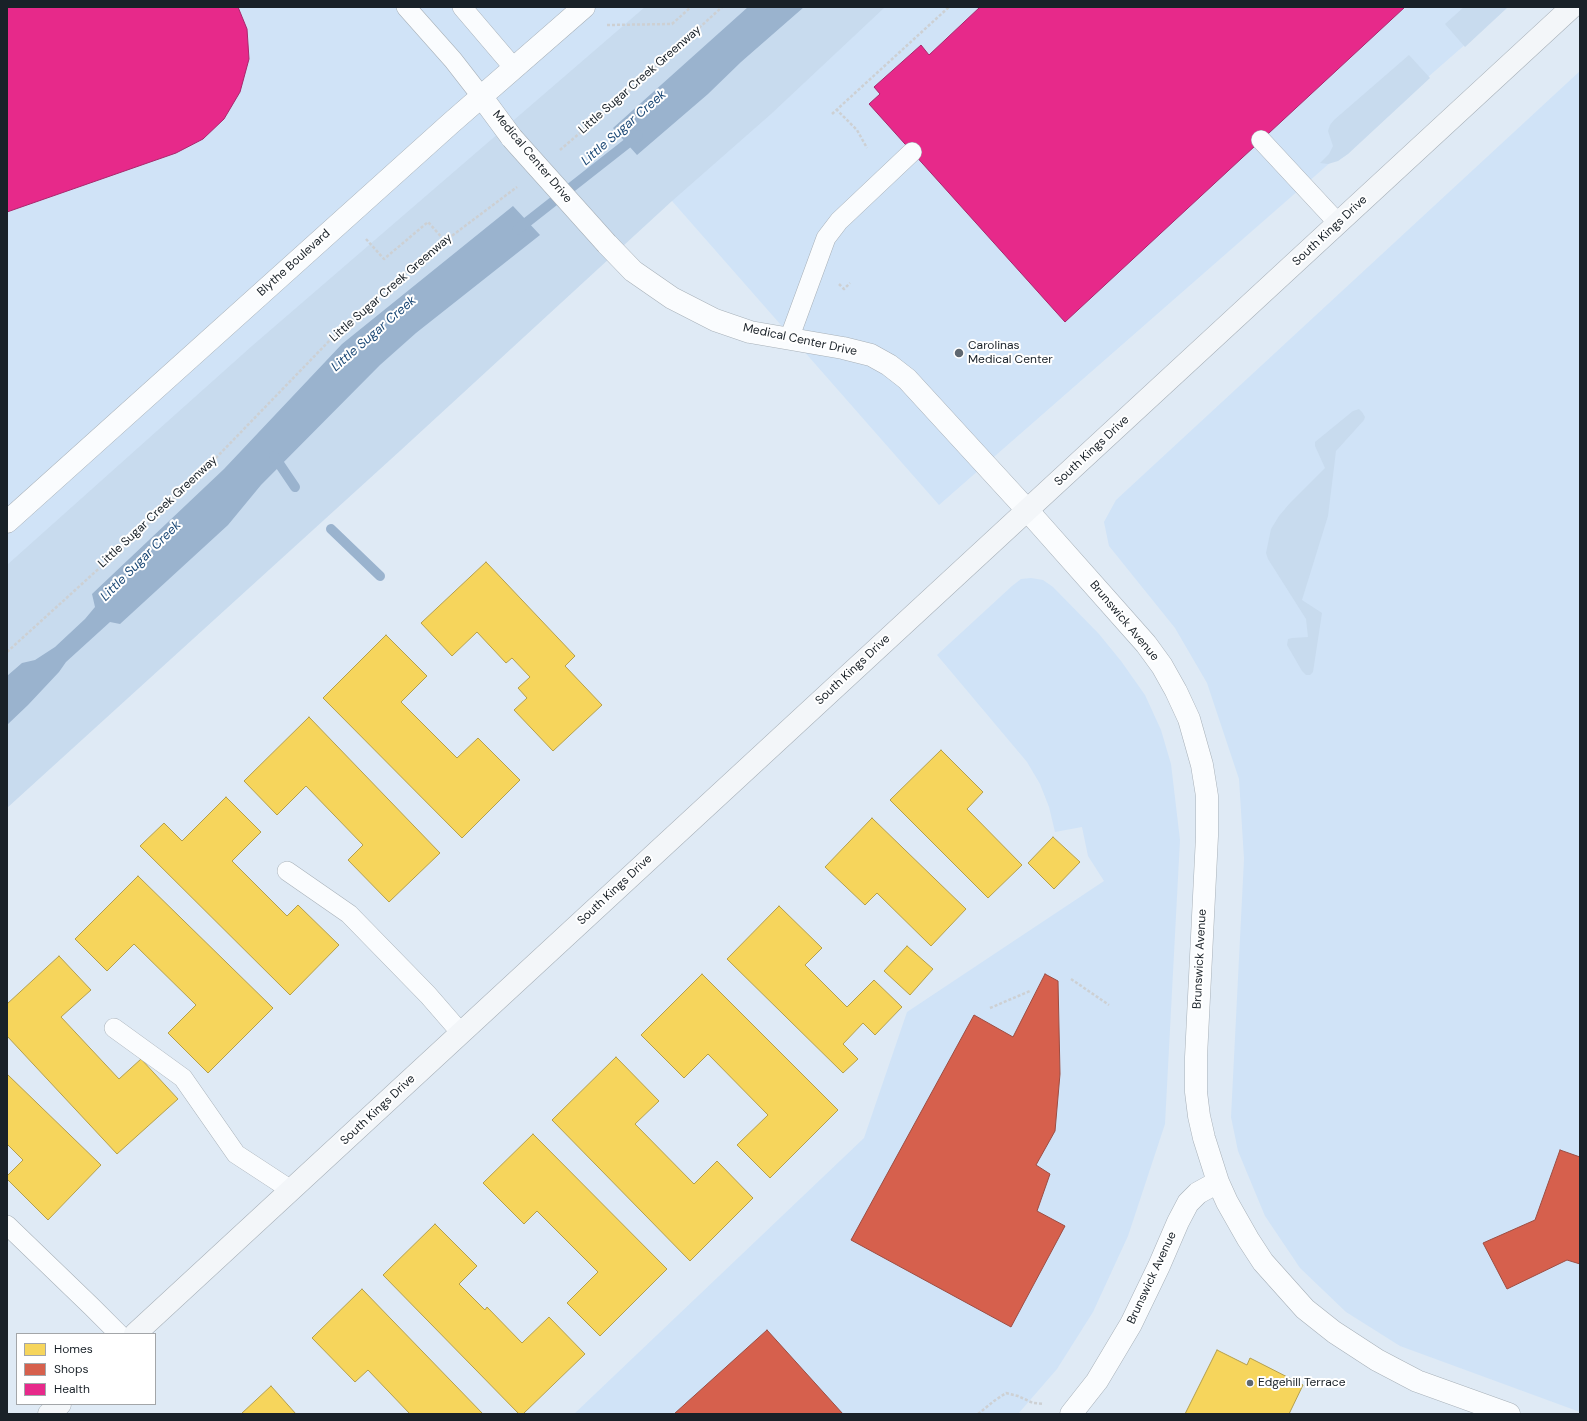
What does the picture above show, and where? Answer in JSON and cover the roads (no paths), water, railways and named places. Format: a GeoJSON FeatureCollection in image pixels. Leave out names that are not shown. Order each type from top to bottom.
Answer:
{"type":"FeatureCollection","features":[{"type":"Feature","properties":{"kind":"street","name":"Blythe Boulevard"},"geometry":{"type":"LineString","coordinates":[[7,522],[481,96],[584,7]]}},
{"type":"Feature","properties":{"kind":"street","name":"South Kings Drive"},"geometry":{"type":"LineString","coordinates":[[136,1333],[1028,511],[1572,7]]}},
{"type":"Feature","properties":{"kind":"street","name":"Medical Center Drive"},"geometry":{"type":"LineString","coordinates":[[481,96],[512,138],[633,271],[672,298],[715,320],[750,332],[843,348],[870,355],[889,365],[907,379],[1028,511]]}},
{"type":"Feature","properties":{"kind":"street","name":"Brunswick Avenue"},"geometry":{"type":"LineString","coordinates":[[1028,511],[1146,644],[1162,666],[1189,719],[1202,765],[1206,796],[1207,836],[1196,1049],[1196,1092],[1204,1138],[1218,1182],[1198,1192],[1188,1203],[1131,1324],[1097,1381],[1071,1414]]}},
{"type":"Feature","properties":{"kind":"street"},"geometry":{"type":"LineString","coordinates":[[1218,1182],[1227,1202],[1263,1262],[1305,1309],[1334,1332],[1377,1360],[1416,1381],[1509,1414]]}},
{"type":"Feature","properties":{"kind":"street"},"geometry":{"type":"LineString","coordinates":[[49,1414],[59,1405]]}},
{"type":"Feature","properties":{"kind":"lane"},"geometry":{"type":"LineString","coordinates":[[462,7],[514,68]]}},
{"type":"Feature","properties":{"kind":"lane"},"geometry":{"type":"LineString","coordinates":[[412,9],[481,96]]}},
{"type":"Feature","properties":{"kind":"lane"},"geometry":{"type":"LineString","coordinates":[[1261,140],[1338,223]]}},
{"type":"Feature","properties":{"kind":"lane"},"geometry":{"type":"LineString","coordinates":[[789,339],[826,238],[839,221],[912,152]]}},
{"type":"Feature","properties":{"kind":"lane"},"geometry":{"type":"LineString","coordinates":[[287,871],[349,914],[428,995],[461,1033]]}},
{"type":"Feature","properties":{"kind":"lane"},"geometry":{"type":"LineString","coordinates":[[114,1028],[183,1078],[236,1154],[291,1190]]}},
{"type":"Feature","properties":{"kind":"lane"},"geometry":{"type":"LineString","coordinates":[[7,1225],[92,1306],[118,1333]]}},
{"type":"Feature","properties":{"kind":"water"},"geometry":{"type":"Polygon","coordinates":[[[748,7],[804,7],[741,62],[708,94],[637,155],[613,128],[748,7]]]}},
{"type":"Feature","properties":{"kind":"water"},"geometry":{"type":"Polygon","coordinates":[[[513,206],[540,235],[416,333],[380,365],[261,485],[228,525],[120,624],[110,622],[66,662],[59,672],[7,725],[7,676],[22,663],[35,660],[55,647],[85,619],[95,607],[92,594],[224,469],[342,344],[513,206]]]}},
{"type":"Feature","properties":{"kind":"waterway","name":"Little Sugar Creek"},"geometry":{"type":"LineString","coordinates":[[517,230],[638,135]]}},
{"type":"Feature","properties":{"kind":"waterway"},"geometry":{"type":"LineString","coordinates":[[274,456],[295,487]]}},
{"type":"Feature","properties":{"kind":"waterway"},"geometry":{"type":"LineString","coordinates":[[331,529],[380,576]]}},
{"type":"Feature","properties":{"kind":"place","name":"Carolinas Medical Center"},"geometry":{"type":"Point","coordinates":[959,353]}},
{"type":"Feature","properties":{"kind":"place","name":"Edgehill Terrace"},"geometry":{"type":"Point","coordinates":[1250,1383]}}]}
